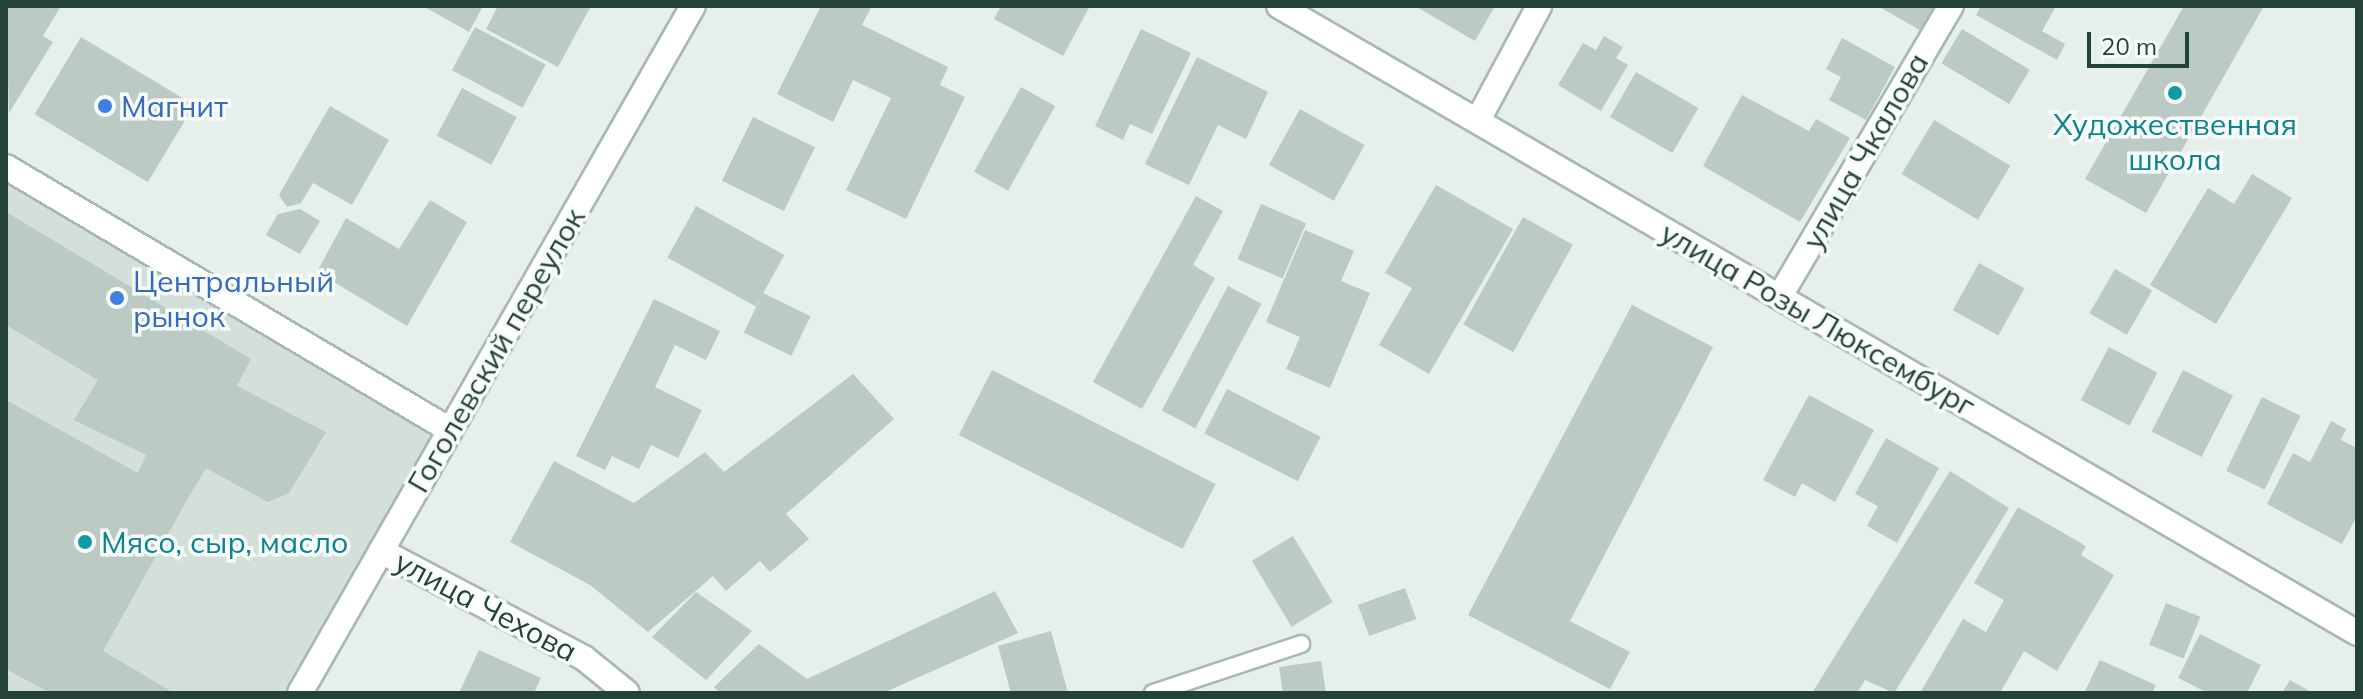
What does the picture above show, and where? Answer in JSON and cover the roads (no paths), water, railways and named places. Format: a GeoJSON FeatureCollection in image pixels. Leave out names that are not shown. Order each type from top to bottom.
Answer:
{"type":"FeatureCollection","features":[{"type":"Feature","properties":{"kind":"street","name":"Гоголевский переулок"},"geometry":{"type":"LineString","coordinates":[[300,693],[693,6]]}},
{"type":"Feature","properties":{"kind":"street","name":"улица Розы Люксембург"},"geometry":{"type":"LineString","coordinates":[[1279,6],[2357,633]]}},
{"type":"Feature","properties":{"kind":"street"},"geometry":{"type":"LineString","coordinates":[[1478,120],[1539,6]]}},
{"type":"Feature","properties":{"kind":"street","name":"улица Чкалова"},"geometry":{"type":"LineString","coordinates":[[1780,296],[1951,6]]}},
{"type":"Feature","properties":{"kind":"street"},"geometry":{"type":"LineString","coordinates":[[6,167],[450,430]]}},
{"type":"Feature","properties":{"kind":"street","name":"улица Чехова"},"geometry":{"type":"LineString","coordinates":[[381,551],[584,658],[627,693]]}},
{"type":"Feature","properties":{"kind":"lane"},"geometry":{"type":"LineString","coordinates":[[1153,693],[1301,644]]}},
{"type":"Feature","properties":{"kind":"place","name":"Художественная школа"},"geometry":{"type":"Point","coordinates":[2175,93]}},
{"type":"Feature","properties":{"kind":"place","name":"Магнит"},"geometry":{"type":"Point","coordinates":[105,106]}},
{"type":"Feature","properties":{"kind":"place","name":"Центральный рынок"},"geometry":{"type":"Point","coordinates":[117,298]}},
{"type":"Feature","properties":{"kind":"place","name":"Мясо, сыр, масло"},"geometry":{"type":"Point","coordinates":[85,542]}}]}
